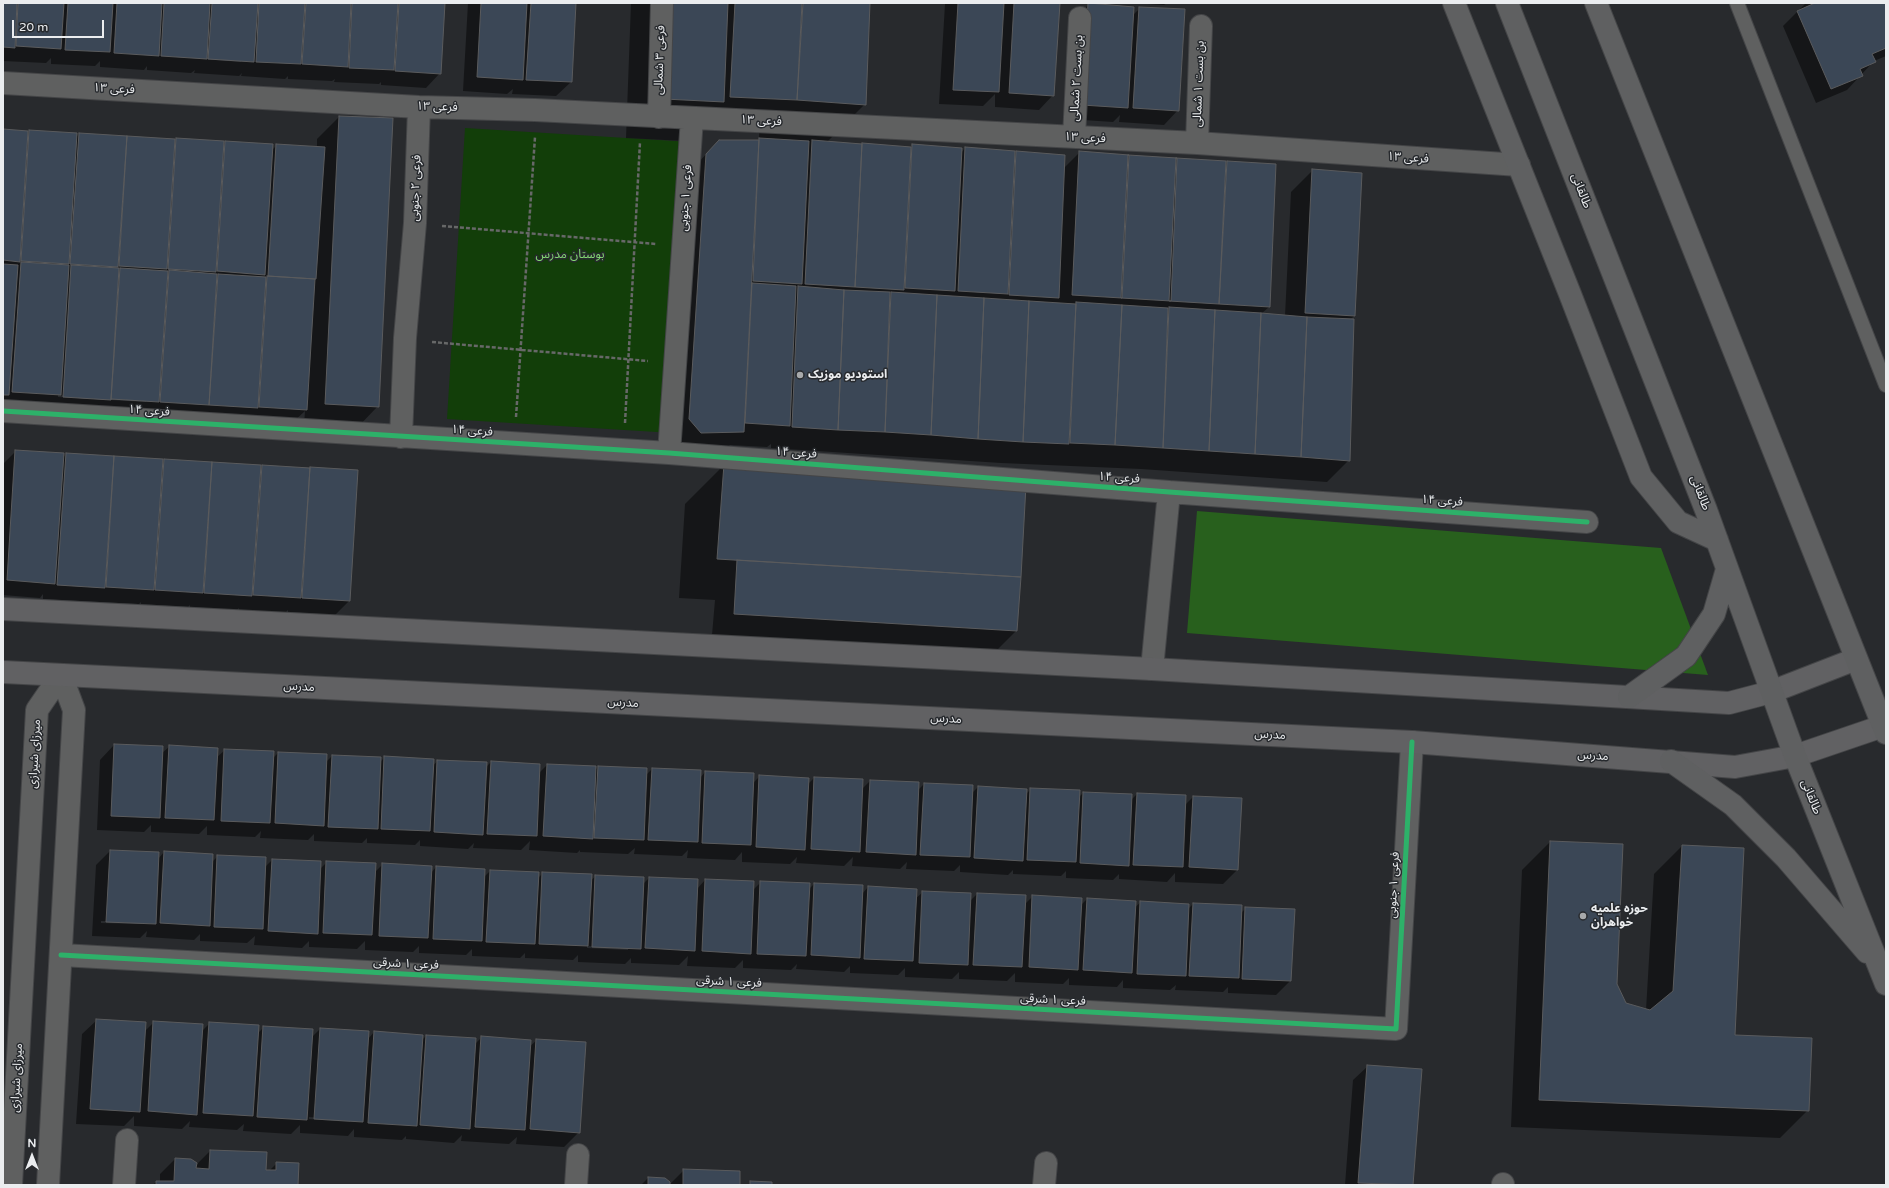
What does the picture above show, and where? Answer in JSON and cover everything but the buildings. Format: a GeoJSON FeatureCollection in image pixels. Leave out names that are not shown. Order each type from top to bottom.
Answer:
{"type":"FeatureCollection","features":[{"type":"Feature","properties":{"kind":"main road"},"geometry":{"type":"LineString","coordinates":[[1454,3],[1641,478],[1678,522],[1717,540]]}},
{"type":"Feature","properties":{"kind":"main road","name":"طالقانی"},"geometry":{"type":"LineString","coordinates":[[1507,3],[1717,540],[1795,756],[1882,975]]}},
{"type":"Feature","properties":{"kind":"main road"},"geometry":{"type":"LineString","coordinates":[[1596,3],[1885,729]]}},
{"type":"Feature","properties":{"kind":"main road"},"geometry":{"type":"LineString","coordinates":[[1629,697],[1686,656],[1714,614],[1727,569]]}},
{"type":"Feature","properties":{"kind":"main road"},"geometry":{"type":"LineString","coordinates":[[3,609],[1152,669],[1729,704],[1771,692],[1856,659]]}},
{"type":"Feature","properties":{"kind":"main road","name":"مدرس"},"geometry":{"type":"LineString","coordinates":[[3,672],[1412,742],[1735,767],[1795,756],[1885,729]]}},
{"type":"Feature","properties":{"kind":"main road"},"geometry":{"type":"LineString","coordinates":[[1671,761],[1733,805],[1786,858],[1882,975]]}},
{"type":"Feature","properties":{"kind":"street","name":"فرعی ۳ شمالی"},"geometry":{"type":"LineString","coordinates":[[659,117],[662,3]]}},
{"type":"Feature","properties":{"kind":"street","name":"بن بست ۲ شمالی"},"geometry":{"type":"LineString","coordinates":[[1074,137],[1080,18]]}},
{"type":"Feature","properties":{"kind":"street","name":"بن بست ۱ شمالی"},"geometry":{"type":"LineString","coordinates":[[1197,143],[1201,26]]}},
{"type":"Feature","properties":{"kind":"street","name":"فرعی ۱۳"},"geometry":{"type":"LineString","coordinates":[[3,83],[419,107],[534,110],[1197,143],[1519,165]]}},
{"type":"Feature","properties":{"kind":"street","name":"فرعی ۲ جنوبی"},"geometry":{"type":"LineString","coordinates":[[401,437],[405,338],[412,270],[419,107]]}},
{"type":"Feature","properties":{"kind":"street","name":"فرعی ۱ جنوبی"},"geometry":{"type":"LineString","coordinates":[[669,453],[692,118]]}},
{"type":"Feature","properties":{"kind":"street","name":"فرعی ۱۴"},"geometry":{"type":"LineString","coordinates":[[3,411],[669,453],[1169,492],[1587,522]]}},
{"type":"Feature","properties":{"kind":"street"},"geometry":{"type":"LineString","coordinates":[[1152,669],[1169,492]]}},
{"type":"Feature","properties":{"kind":"street"},"geometry":{"type":"LineString","coordinates":[[48,1185],[74,710],[61,675]]}},
{"type":"Feature","properties":{"kind":"street","name":"میرزای شیرازی"},"geometry":{"type":"LineString","coordinates":[[11,1185],[38,710],[61,675]]}},
{"type":"Feature","properties":{"kind":"street","name":"فرعی ۱ جنوبی"},"geometry":{"type":"LineString","coordinates":[[1396,1029],[1412,742]]}},
{"type":"Feature","properties":{"kind":"street","name":"فرعی ۱ شرقی"},"geometry":{"type":"LineString","coordinates":[[61,955],[1396,1029]]}},
{"type":"Feature","properties":{"kind":"street"},"geometry":{"type":"LineString","coordinates":[[124,1185],[127,1140]]}},
{"type":"Feature","properties":{"kind":"street"},"geometry":{"type":"LineString","coordinates":[[576,1185],[578,1155]]}},
{"type":"Feature","properties":{"kind":"street"},"geometry":{"type":"LineString","coordinates":[[1044,1185],[1046,1163]]}},
{"type":"Feature","properties":{"kind":"lane"},"geometry":{"type":"LineString","coordinates":[[1737,3],[1886,385]]}},
{"type":"Feature","properties":{"kind":"path"},"geometry":{"type":"LineString","coordinates":[[516,424],[535,133]]}},
{"type":"Feature","properties":{"kind":"path"},"geometry":{"type":"LineString","coordinates":[[625,430],[640,139]]}},
{"type":"Feature","properties":{"kind":"path"},"geometry":{"type":"LineString","coordinates":[[459,227],[682,247]]}},
{"type":"Feature","properties":{"kind":"path"},"geometry":{"type":"LineString","coordinates":[[452,345],[674,364]]}},
{"type":"Feature","properties":{"kind":"green space","name":"بوستان مدرس"},"geometry":{"type":"Polygon","coordinates":[[[465,128],[691,142],[673,433],[447,419],[465,128]]]}},
{"type":"Feature","properties":{"kind":"green space"},"geometry":{"type":"Polygon","coordinates":[[[1197,511],[1661,548],[1708,675],[1187,633],[1197,511]]]}},
{"type":"Feature","properties":{"kind":"cycle path"},"geometry":{"type":"LineString","coordinates":[[3,411],[669,453],[1169,492],[1587,522]]}},
{"type":"Feature","properties":{"kind":"cycle path"},"geometry":{"type":"LineString","coordinates":[[61,955],[1396,1029],[1412,742]]}},
{"type":"Feature","properties":{"kind":"place","name":"استودیو موزیک"},"geometry":{"type":"Point","coordinates":[800,375]}},
{"type":"Feature","properties":{"kind":"place","name":"حوزه علمیه خواهران"},"geometry":{"type":"Point","coordinates":[1583,916]}}]}
